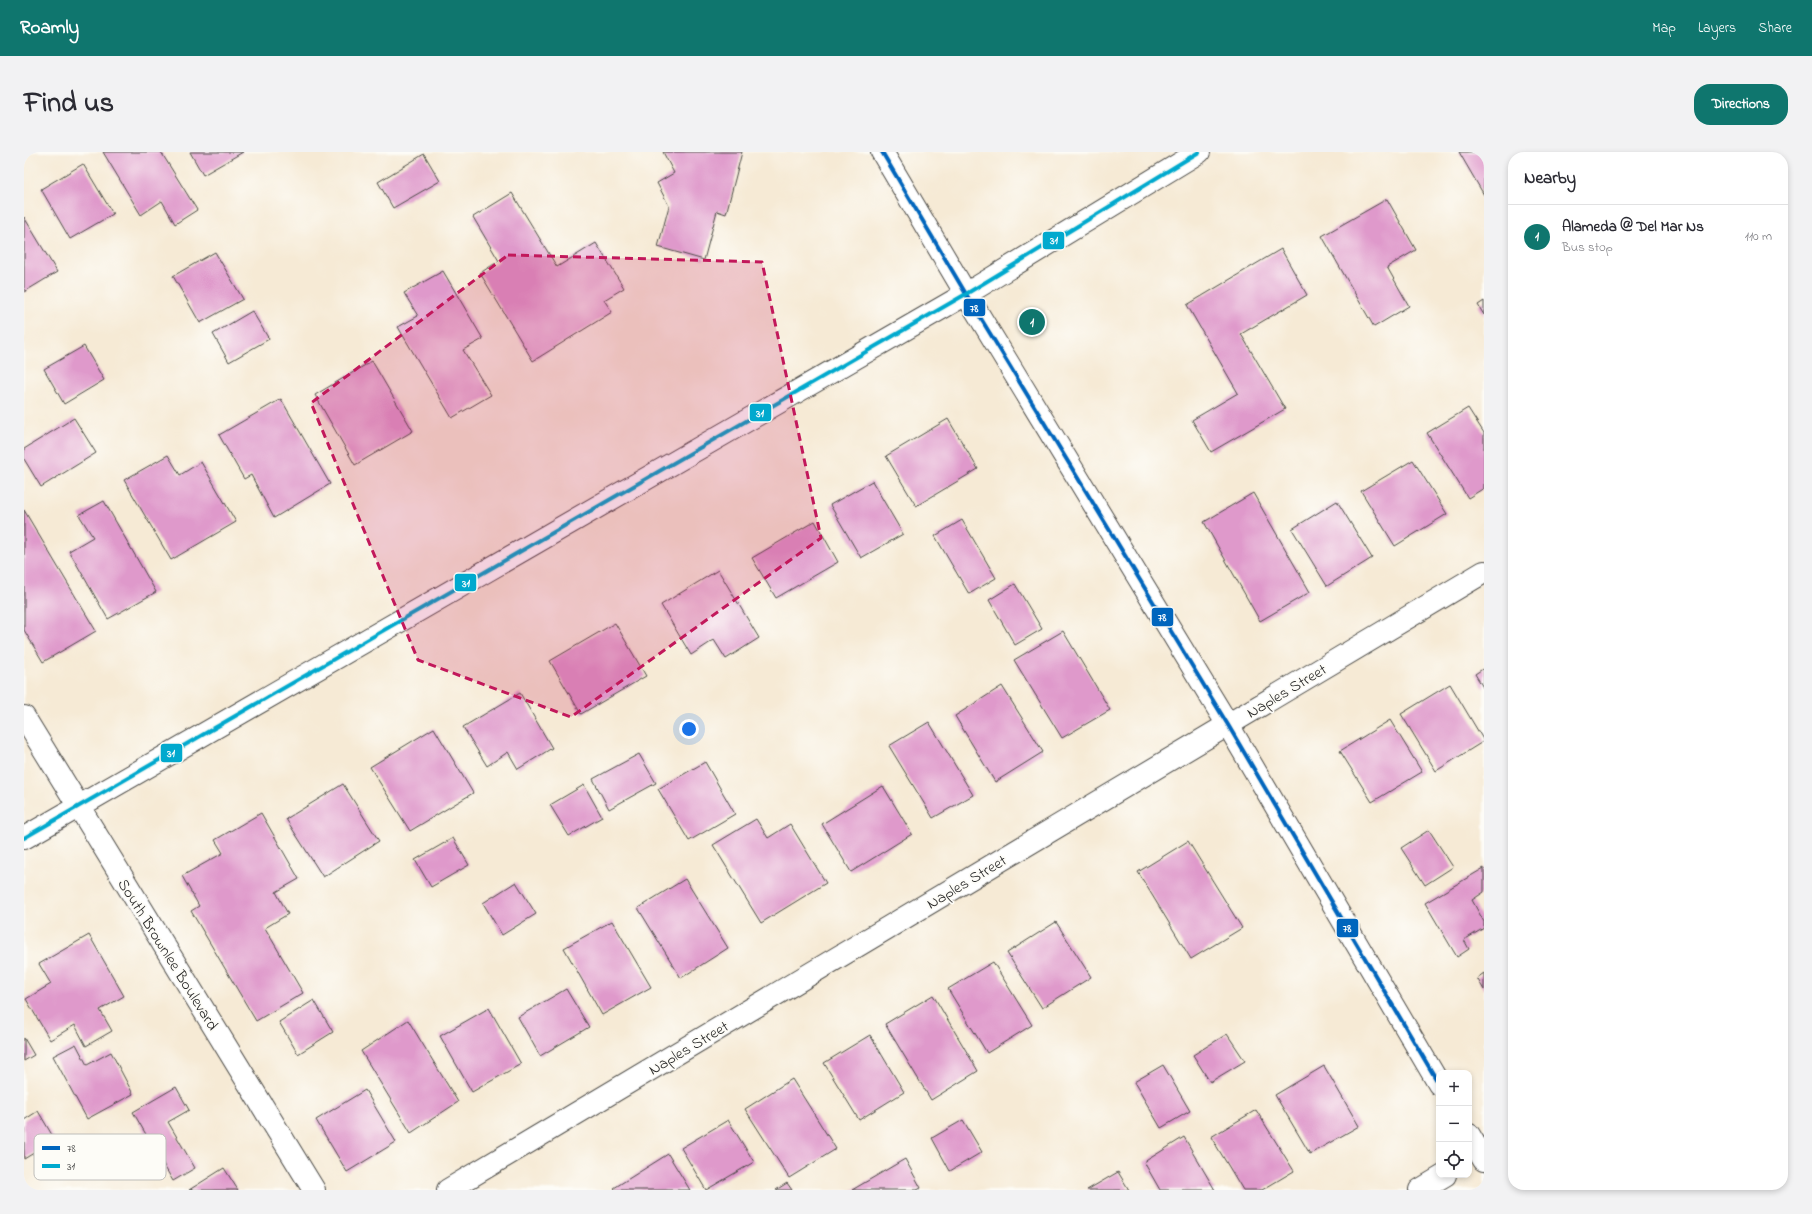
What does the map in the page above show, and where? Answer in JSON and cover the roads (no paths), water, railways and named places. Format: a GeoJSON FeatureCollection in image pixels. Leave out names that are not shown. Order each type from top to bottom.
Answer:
{"type":"FeatureCollection","features":[{"type":"Feature","properties":{"kind":"street"},"geometry":{"type":"LineString","coordinates":[[882,152],[966,294],[1228,724],[1436,1079]]}},
{"type":"Feature","properties":{"kind":"street"},"geometry":{"type":"LineString","coordinates":[[24,838],[966,294],[1198,152]]}},
{"type":"Feature","properties":{"kind":"street","name":"Naples Street"},"geometry":{"type":"LineString","coordinates":[[448,1190],[1484,572]]}},
{"type":"Feature","properties":{"kind":"street","name":"South Brownlee Boulevard"},"geometry":{"type":"LineString","coordinates":[[24,717],[314,1190]]}},
{"type":"Feature","properties":{"kind":"street"},"geometry":{"type":"LineString","coordinates":[[1472,1142],[1479,1157]]}},
{"type":"Feature","properties":{"kind":"street"},"geometry":{"type":"LineString","coordinates":[[1420,1190],[1440,1178]]}},
{"type":"Feature","properties":{"kind":"place","name":"Alameda @ Del Mar Ns"},"geometry":{"type":"Point","coordinates":[1032,322]}}]}
